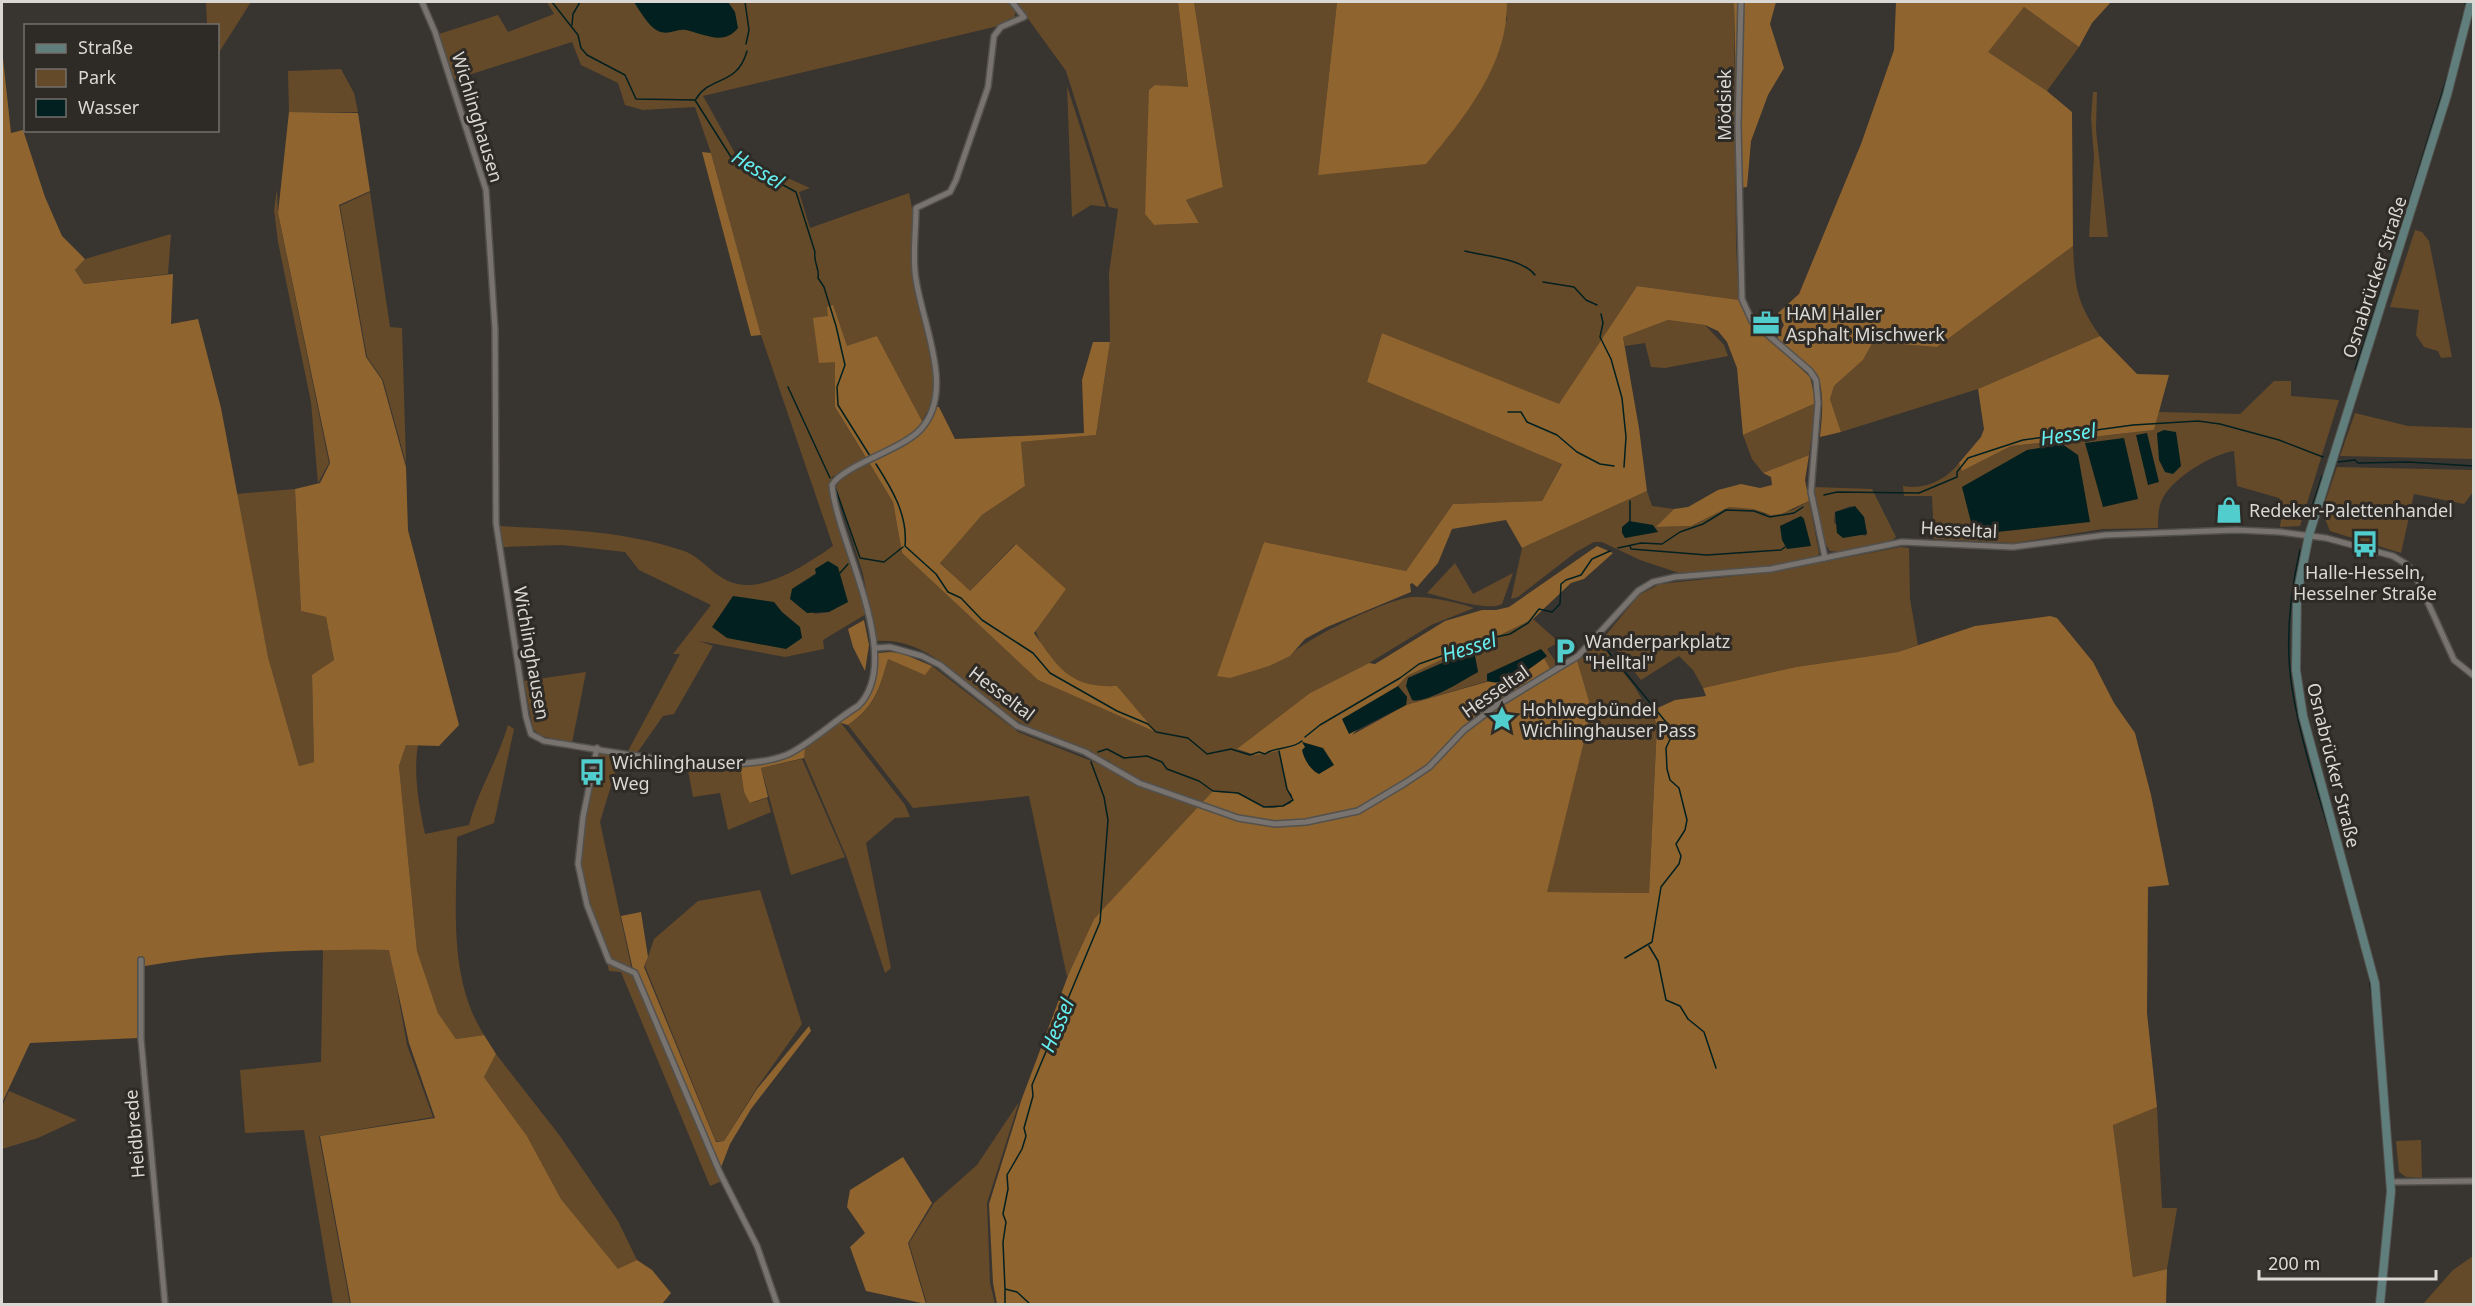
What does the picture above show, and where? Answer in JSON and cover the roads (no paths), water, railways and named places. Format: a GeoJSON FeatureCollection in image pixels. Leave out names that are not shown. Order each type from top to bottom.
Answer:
{"type":"FeatureCollection","features":[{"type":"Feature","properties":{"kind":"main road","name":"Osnabrücker Straße"},"geometry":{"type":"LineString","coordinates":[[2380,1305],[2389,1229],[2391,1182],[2375,983],[2367,944],[2306,727],[2298,688],[2294,654],[2297,595],[2309,535],[2447,95],[2471,2]]}},
{"type":"Feature","properties":{"kind":"street","name":"Wichlinghausen"},"geometry":{"type":"LineString","coordinates":[[422,2],[435,32],[486,190],[495,329],[496,523],[525,717],[531,734],[544,741],[685,763],[753,762],[786,754],[863,702],[869,689],[875,648],[869,613],[832,485],[839,476],[891,450],[921,429],[937,397],[935,364],[915,272],[916,208],[950,192],[957,180],[988,87],[994,36],[1001,27],[1024,17],[1012,2]]}},
{"type":"Feature","properties":{"kind":"street","name":"Mödsiek"},"geometry":{"type":"LineString","coordinates":[[1741,2],[1740,281],[1746,310],[1752,321],[1810,371],[1816,380],[1818,403],[1811,492],[1825,558]]}},
{"type":"Feature","properties":{"kind":"street","name":"Hesseltal"},"geometry":{"type":"LineString","coordinates":[[875,648],[890,647],[932,661],[1017,726],[1085,752],[1139,783],[1238,818],[1275,824],[1306,822],[1358,811],[1421,772],[1464,730],[1497,705],[1578,656],[1638,591],[1653,582],[1675,577],[1771,569],[1902,542],[2013,547],[2105,535],[2164,531],[2236,530],[2309,535],[2393,556],[2406,564],[2414,573],[2454,660],[2474,676]]}},
{"type":"Feature","properties":{"kind":"street"},"geometry":{"type":"LineString","coordinates":[[597,748],[579,845],[580,880],[587,905],[609,961],[635,973],[720,1173],[757,1246],[777,1305]]}},
{"type":"Feature","properties":{"kind":"street","name":"Heidbrede"},"geometry":{"type":"LineString","coordinates":[[141,960],[141,1039],[165,1305]]}},
{"type":"Feature","properties":{"kind":"street"},"geometry":{"type":"LineString","coordinates":[[2391,1182],[2474,1181]]}},
{"type":"Feature","properties":{"kind":"water"},"geometry":{"type":"Polygon","coordinates":[[[634,2],[728,2],[735,12],[738,28],[720,38],[686,30],[658,31],[644,18],[634,2]]]}},
{"type":"Feature","properties":{"kind":"water"},"geometry":{"type":"Polygon","coordinates":[[[2164,430],[2176,432],[2181,466],[2173,474],[2165,472],[2159,460],[2157,433],[2164,430]]]}},
{"type":"Feature","properties":{"kind":"water"},"geometry":{"type":"Polygon","coordinates":[[[2147,433],[2159,482],[2148,485],[2136,435],[2147,433]]]}},
{"type":"Feature","properties":{"kind":"water"},"geometry":{"type":"Polygon","coordinates":[[[2124,438],[2138,499],[2103,507],[2085,443],[2124,438]]]}},
{"type":"Feature","properties":{"kind":"water"},"geometry":{"type":"Polygon","coordinates":[[[2062,444],[2078,455],[2090,522],[1997,532],[1973,530],[1962,487],[2027,450],[2062,444]]]}},
{"type":"Feature","properties":{"kind":"water"},"geometry":{"type":"Polygon","coordinates":[[[1855,506],[1864,517],[1867,534],[1843,538],[1837,533],[1835,512],[1855,506]]]}},
{"type":"Feature","properties":{"kind":"water"},"geometry":{"type":"Polygon","coordinates":[[[1801,516],[1804,519],[1811,546],[1787,549],[1782,540],[1780,526],[1801,516]]]}},
{"type":"Feature","properties":{"kind":"water"},"geometry":{"type":"Polygon","coordinates":[[[1629,521],[1653,525],[1658,532],[1625,538],[1622,527],[1629,521]]]}},
{"type":"Feature","properties":{"kind":"water"},"geometry":{"type":"Polygon","coordinates":[[[828,561],[838,567],[848,602],[829,612],[807,613],[790,599],[792,589],[816,574],[815,569],[828,561]]]}},
{"type":"Feature","properties":{"kind":"water"},"geometry":{"type":"Polygon","coordinates":[[[733,596],[774,602],[800,627],[802,638],[786,649],[727,638],[712,627],[733,596]]]}},
{"type":"Feature","properties":{"kind":"water"},"geometry":{"type":"Polygon","coordinates":[[[1541,649],[1547,656],[1526,671],[1502,682],[1487,681],[1487,674],[1541,649]]]}},
{"type":"Feature","properties":{"kind":"water"},"geometry":{"type":"Polygon","coordinates":[[[1472,650],[1478,672],[1435,695],[1412,700],[1406,686],[1408,678],[1472,650]]]}},
{"type":"Feature","properties":{"kind":"water"},"geometry":{"type":"Polygon","coordinates":[[[1398,686],[1407,697],[1406,705],[1349,734],[1342,719],[1398,686]]]}},
{"type":"Feature","properties":{"kind":"water"},"geometry":{"type":"Polygon","coordinates":[[[1302,742],[1323,748],[1334,765],[1319,774],[1316,772],[1304,757],[1302,750],[1305,747],[1302,742]]]}},
{"type":"Feature","properties":{"kind":"waterway","name":"Hessel"},"geometry":{"type":"LineString","coordinates":[[552,2],[578,35],[581,48],[587,55],[625,75],[636,99],[695,100],[731,157],[796,192],[815,252],[818,278],[824,287],[845,365],[837,387],[838,405],[870,456]]}},
{"type":"Feature","properties":{"kind":"waterway"},"geometry":{"type":"LineString","coordinates":[[572,25],[573,14],[580,2]]}},
{"type":"Feature","properties":{"kind":"waterway"},"geometry":{"type":"LineString","coordinates":[[745,2],[749,30],[746,44]]}},
{"type":"Feature","properties":{"kind":"waterway"},"geometry":{"type":"LineString","coordinates":[[2458,38],[2463,15]]}},
{"type":"Feature","properties":{"kind":"waterway"},"geometry":{"type":"LineString","coordinates":[[696,99],[708,86],[730,76],[737,70],[747,51]]}},
{"type":"Feature","properties":{"kind":"waterway"},"geometry":{"type":"LineString","coordinates":[[2450,67],[2453,57]]}},
{"type":"Feature","properties":{"kind":"waterway"},"geometry":{"type":"LineString","coordinates":[[2407,207],[2448,74]]}},
{"type":"Feature","properties":{"kind":"waterway"},"geometry":{"type":"LineString","coordinates":[[2355,370],[2404,217]]}},
{"type":"Feature","properties":{"kind":"waterway"},"geometry":{"type":"LineString","coordinates":[[1465,251],[1512,261],[1529,269],[1535,275]]}},
{"type":"Feature","properties":{"kind":"waterway"},"geometry":{"type":"LineString","coordinates":[[1543,282],[1574,287],[1586,300],[1597,305]]}},
{"type":"Feature","properties":{"kind":"waterway"},"geometry":{"type":"LineString","coordinates":[[1601,314],[1603,323],[1600,337],[1611,359],[1622,398],[1626,437],[1624,467]]}},
{"type":"Feature","properties":{"kind":"waterway","name":"Hessel"},"geometry":{"type":"LineString","coordinates":[[788,387],[830,478]]}},
{"type":"Feature","properties":{"kind":"waterway"},"geometry":{"type":"LineString","coordinates":[[1508,412],[1521,412],[1527,422],[1557,435],[1577,452],[1600,464],[1614,466]]}},
{"type":"Feature","properties":{"kind":"waterway","name":"Hessel"},"geometry":{"type":"LineString","coordinates":[[1824,495],[1837,492],[1919,493],[1957,477],[1957,472],[1968,458],[2023,440],[2133,425],[2198,421],[2220,424],[2279,440],[2323,457]]}},
{"type":"Feature","properties":{"kind":"waterway","name":"Hessel"},"geometry":{"type":"LineString","coordinates":[[2338,462],[2355,460],[2358,463],[2408,462],[2474,466]]}},
{"type":"Feature","properties":{"kind":"waterway","name":"Hessel"},"geometry":{"type":"LineString","coordinates":[[876,464],[898,503],[904,524],[905,546],[936,574],[948,592],[961,598],[982,620],[1033,653],[1050,673],[1117,711],[1148,724],[1156,732],[1188,738],[1207,754],[1231,749],[1250,755],[1259,752],[1265,754],[1302,741]]}},
{"type":"Feature","properties":{"kind":"waterway"},"geometry":{"type":"LineString","coordinates":[[2310,513],[2322,476]]}},
{"type":"Feature","properties":{"kind":"waterway","name":"Hessel"},"geometry":{"type":"LineString","coordinates":[[835,487],[860,558],[884,562],[903,547]]}},
{"type":"Feature","properties":{"kind":"waterway"},"geometry":{"type":"LineString","coordinates":[[1630,501],[1630,523]]}},
{"type":"Feature","properties":{"kind":"waterway","name":"Hessel"},"geometry":{"type":"LineString","coordinates":[[1618,548],[1641,543],[1662,544],[1680,532],[1703,524],[1726,510],[1754,511],[1770,517],[1794,513],[1803,507]]}},
{"type":"Feature","properties":{"kind":"waterway"},"geometry":{"type":"LineString","coordinates":[[1630,546],[1631,549],[1707,555],[1781,550],[1785,547]]}},
{"type":"Feature","properties":{"kind":"waterway"},"geometry":{"type":"LineString","coordinates":[[2300,550],[2290,619],[2289,654],[2292,688],[2306,751],[2336,853]]}},
{"type":"Feature","properties":{"kind":"waterway","name":"Hessel"},"geometry":{"type":"LineString","coordinates":[[1305,737],[1320,725],[1400,678],[1419,664],[1450,653],[1468,643],[1510,634],[1528,623],[1539,609],[1552,612],[1560,604],[1561,584],[1581,575],[1592,559],[1610,551]]}},
{"type":"Feature","properties":{"kind":"waterway","name":"Hessel"},"geometry":{"type":"LineString","coordinates":[[840,573],[848,564]]}},
{"type":"Feature","properties":{"kind":"waterway"},"geometry":{"type":"LineString","coordinates":[[1602,644],[1670,727],[1672,735],[1666,748],[1667,769],[1670,780],[1679,788],[1687,820],[1685,830],[1676,844],[1681,856],[1679,864],[1661,887],[1652,942],[1625,958]]}},
{"type":"Feature","properties":{"kind":"waterway","name":"Hessel"},"geometry":{"type":"LineString","coordinates":[[1098,752],[1107,749],[1124,758],[1147,756],[1162,762],[1167,769],[1199,781],[1213,791],[1238,793],[1264,807],[1283,806],[1293,800],[1287,789],[1279,751]]}},
{"type":"Feature","properties":{"kind":"waterway","name":"Hessel"},"geometry":{"type":"LineString","coordinates":[[1030,1304],[1017,1292],[1005,1289],[1003,1242],[1006,1222],[1003,1214],[1008,1189],[1007,1175],[1022,1149],[1026,1136],[1024,1128],[1033,1096],[1032,1085],[1100,922],[1108,820],[1104,797],[1091,762]]}},
{"type":"Feature","properties":{"kind":"waterway"},"geometry":{"type":"LineString","coordinates":[[1649,946],[1658,961],[1666,1000],[1680,1006],[1688,1019],[1704,1032],[1716,1068]]}},
{"type":"Feature","properties":{"kind":"waterway"},"geometry":{"type":"LineString","coordinates":[[2369,974],[2372,999]]}},
{"type":"Feature","properties":{"kind":"waterway"},"geometry":{"type":"LineString","coordinates":[[2386,1178],[2387,1186]]}},
{"type":"Feature","properties":{"kind":"waterway","name":"Hessel"},"geometry":{"type":"LineString","coordinates":[[1005,1290],[1005,1304]]}},
{"type":"Feature","properties":{"kind":"place","name":"HAM Haller Asphalt Mischwerk"},"geometry":{"type":"Point","coordinates":[1766,323]}},
{"type":"Feature","properties":{"kind":"place","name":"Redeker-Palettenhandel"},"geometry":{"type":"Point","coordinates":[2229,510]}},
{"type":"Feature","properties":{"kind":"place","name":"Halle-Hesseln, Hesselner Straße"},"geometry":{"type":"Point","coordinates":[2365,544]}},
{"type":"Feature","properties":{"kind":"place","name":"Wanderparkplatz \"Helltal\""},"geometry":{"type":"Point","coordinates":[1565,651]}},
{"type":"Feature","properties":{"kind":"place","name":"Hohlwegbündel Wichlinghauser Pass"},"geometry":{"type":"Point","coordinates":[1502,719]}},
{"type":"Feature","properties":{"kind":"place","name":"Wichlinghauser Weg"},"geometry":{"type":"Point","coordinates":[592,772]}}]}
